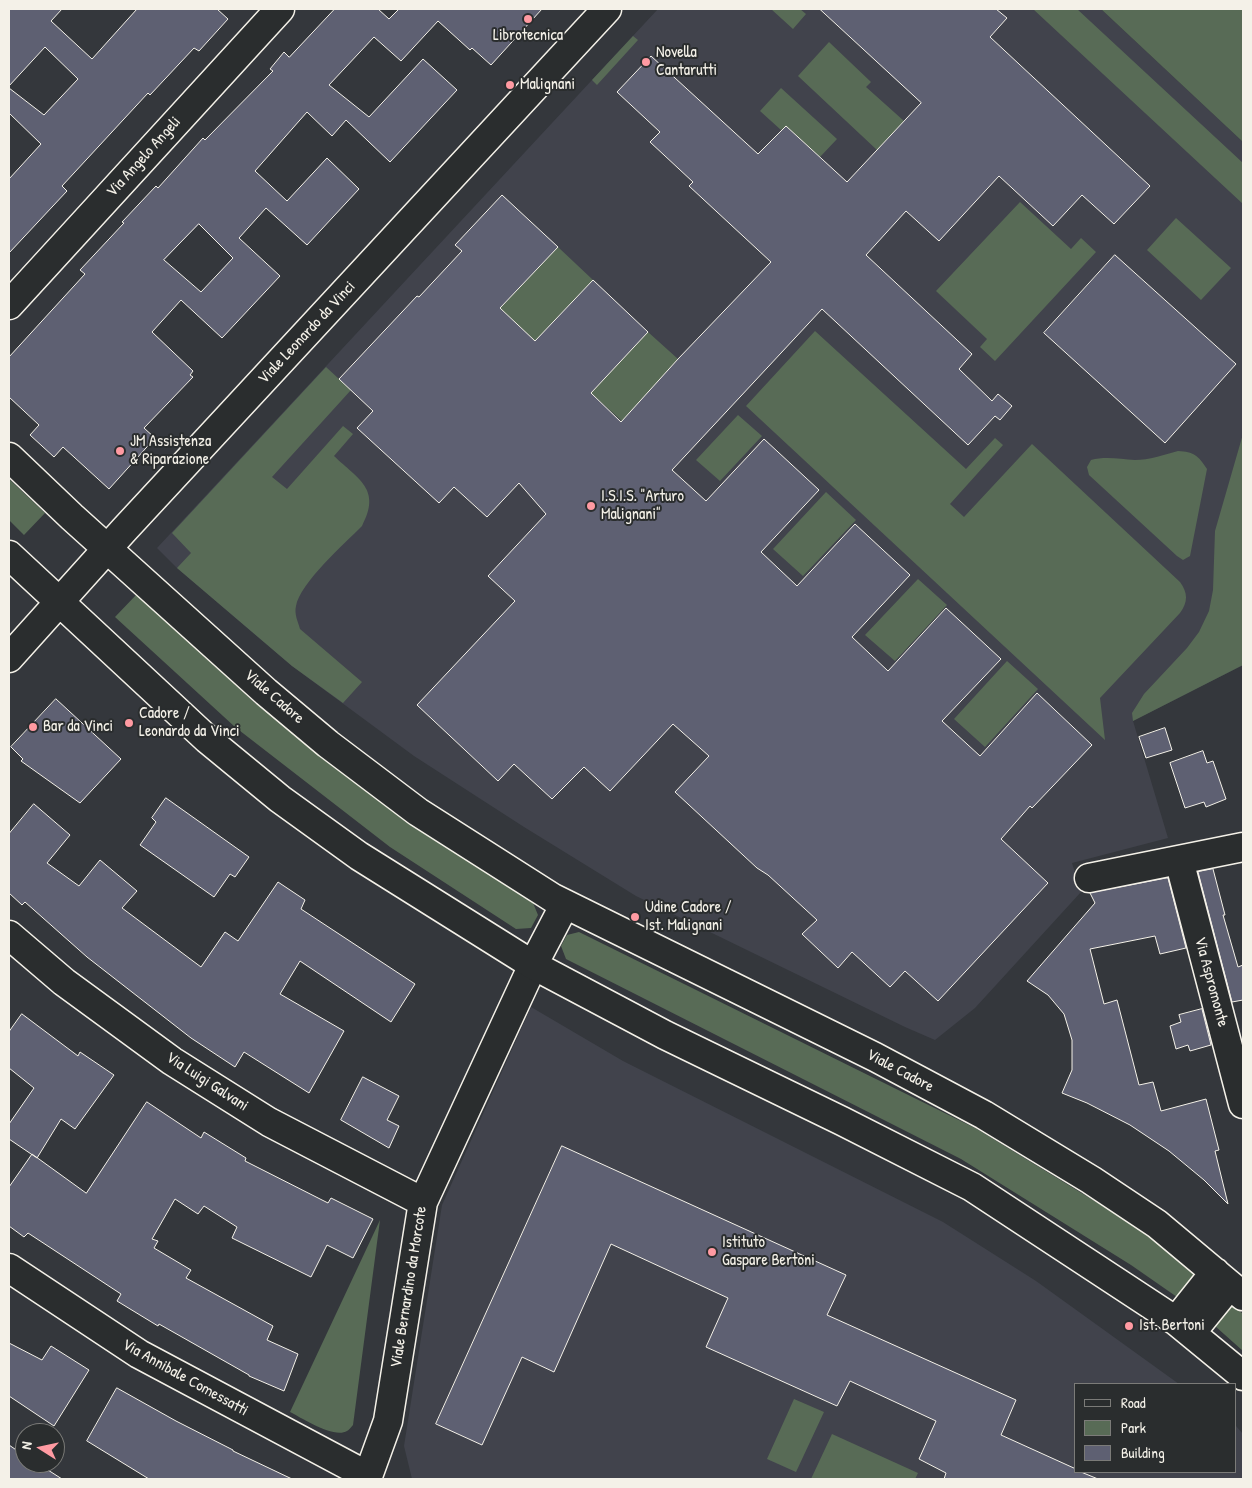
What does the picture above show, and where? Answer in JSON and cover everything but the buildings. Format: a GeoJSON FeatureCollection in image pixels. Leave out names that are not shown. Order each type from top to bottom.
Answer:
{"type":"FeatureCollection","features":[{"type":"Feature","properties":{"kind":"main road","name":"Via Angelo Angeli"},"geometry":{"type":"LineString","coordinates":[[9,305],[280,9]]}},
{"type":"Feature","properties":{"kind":"main road","name":"Viale Leonardo da Vinci"},"geometry":{"type":"LineString","coordinates":[[9,658],[601,11]]}},
{"type":"Feature","properties":{"kind":"main road","name":"Viale Cadore"},"geometry":{"type":"LineString","coordinates":[[9,457],[266,692],[328,744],[418,812],[553,898],[875,1057],[984,1115],[1091,1180],[1157,1224],[1229,1284],[1184,1327]]}},
{"type":"Feature","properties":{"kind":"main road"},"geometry":{"type":"LineString","coordinates":[[9,555],[207,739],[280,799],[359,856],[533,966],[972,1187],[1184,1327],[1243,1376]]}},
{"type":"Feature","properties":{"kind":"main road"},"geometry":{"type":"LineString","coordinates":[[1089,878],[1243,847]]}},
{"type":"Feature","properties":{"kind":"main road","name":"Via Aspromonte"},"geometry":{"type":"LineString","coordinates":[[1179,860],[1243,1104]]}},
{"type":"Feature","properties":{"kind":"main road"},"geometry":{"type":"LineString","coordinates":[[533,966],[565,904]]}},
{"type":"Feature","properties":{"kind":"main road","name":"Via Luigi Galvani"},"geometry":{"type":"LineString","coordinates":[[9,935],[64,982],[172,1061],[268,1122],[422,1202]]}},
{"type":"Feature","properties":{"kind":"main road","name":"Viale Bernardino da Morcote"},"geometry":{"type":"LineString","coordinates":[[367,1478],[388,1421],[422,1202],[533,966]]}},
{"type":"Feature","properties":{"kind":"main road","name":"Via Annibale Comessatti"},"geometry":{"type":"LineString","coordinates":[[9,1268],[139,1354],[367,1478]]}},
{"type":"Feature","properties":{"kind":"shaded area"},"geometry":{"type":"Polygon","coordinates":[[[658,9],[1101,9],[1243,142],[1243,665],[1133,721],[1168,838],[1072,863],[1081,892],[975,1008],[935,1040],[636,896],[524,827],[414,756],[292,666],[177,568],[157,548],[658,9]]]}},
{"type":"Feature","properties":{"kind":"shaded area","name":"Istituto Gaspare Bertoni"},"geometry":{"type":"Polygon","coordinates":[[[531,1007],[623,1061],[943,1222],[1036,1281],[1178,1383],[1074,1383],[1074,1473],[1237,1473],[1237,1427],[1243,1434],[1243,1479],[412,1479],[404,1446],[442,1205],[531,1007]]]}},
{"type":"Feature","properties":{"kind":"green space"},"geometry":{"type":"Polygon","coordinates":[[[771,9],[800,9],[806,14],[793,29],[771,9]]]}},
{"type":"Feature","properties":{"kind":"green space"},"geometry":{"type":"Polygon","coordinates":[[[1033,9],[1077,9],[1243,163],[1243,204],[1033,9]]]}},
{"type":"Feature","properties":{"kind":"green space"},"geometry":{"type":"Polygon","coordinates":[[[1101,9],[1243,9],[1243,142],[1101,9]]]}},
{"type":"Feature","properties":{"kind":"green space"},"geometry":{"type":"Polygon","coordinates":[[[633,36],[638,40],[597,85],[592,80],[633,36]]]}},
{"type":"Feature","properties":{"kind":"green space"},"geometry":{"type":"Polygon","coordinates":[[[829,42],[871,82],[866,87],[904,121],[877,150],[798,76],[829,42]]]}},
{"type":"Feature","properties":{"kind":"green space"},"geometry":{"type":"Polygon","coordinates":[[[781,88],[837,139],[820,157],[786,126],[781,130],[760,111],[781,88]]]}},
{"type":"Feature","properties":{"kind":"green space"},"geometry":{"type":"Polygon","coordinates":[[[1020,202],[1071,249],[1081,238],[1096,252],[995,361],[980,347],[987,339],[936,291],[1020,202]]]}},
{"type":"Feature","properties":{"kind":"green space"},"geometry":{"type":"Polygon","coordinates":[[[1176,218],[1231,268],[1201,300],[1147,250],[1176,218]]]}},
{"type":"Feature","properties":{"kind":"green space"},"geometry":{"type":"Polygon","coordinates":[[[558,247],[593,280],[546,329],[540,346],[500,308],[558,247]]]}},
{"type":"Feature","properties":{"kind":"green space"},"geometry":{"type":"Polygon","coordinates":[[[815,331],[966,469],[995,438],[1003,445],[950,504],[964,517],[1032,444],[1180,582],[1186,598],[1180,613],[1100,698],[1105,740],[746,406],[815,331]]]}},
{"type":"Feature","properties":{"kind":"green space"},"geometry":{"type":"Polygon","coordinates":[[[648,332],[678,359],[622,421],[591,393],[648,332]]]}},
{"type":"Feature","properties":{"kind":"green space"},"geometry":{"type":"Polygon","coordinates":[[[326,367],[351,390],[272,477],[287,489],[343,426],[353,434],[334,456],[359,478],[364,486],[368,494],[368,513],[362,526],[314,575],[299,597],[296,606],[296,618],[300,629],[362,682],[343,703],[292,666],[177,568],[191,553],[172,533],[326,367]]]}},
{"type":"Feature","properties":{"kind":"green space"},"geometry":{"type":"Polygon","coordinates":[[[738,415],[762,436],[720,481],[696,460],[738,415]]]}},
{"type":"Feature","properties":{"kind":"green space"},"geometry":{"type":"Polygon","coordinates":[[[1243,434],[1243,665],[1133,721],[1132,713],[1144,694],[1187,648],[1199,632],[1209,611],[1213,590],[1215,531],[1243,434]]]}},
{"type":"Feature","properties":{"kind":"green space"},"geometry":{"type":"Polygon","coordinates":[[[1178,451],[1195,455],[1207,469],[1190,556],[1183,560],[1089,475],[1087,467],[1091,460],[1096,459],[1140,460],[1178,451]]]}},
{"type":"Feature","properties":{"kind":"green space"},"geometry":{"type":"Polygon","coordinates":[[[9,479],[45,513],[24,535],[9,520],[9,479]]]}},
{"type":"Feature","properties":{"kind":"green space"},"geometry":{"type":"Polygon","coordinates":[[[826,492],[856,520],[803,576],[773,549],[826,492]]]}},
{"type":"Feature","properties":{"kind":"green space"},"geometry":{"type":"Polygon","coordinates":[[[918,579],[947,605],[895,661],[865,635],[918,579]]]}},
{"type":"Feature","properties":{"kind":"green space"},"geometry":{"type":"Polygon","coordinates":[[[137,594],[255,703],[411,820],[533,903],[538,915],[531,928],[516,929],[390,847],[235,727],[115,617],[137,594]]]}},
{"type":"Feature","properties":{"kind":"green space"},"geometry":{"type":"Polygon","coordinates":[[[1007,661],[1038,689],[985,747],[954,719],[1007,661]]]}},
{"type":"Feature","properties":{"kind":"green space"},"geometry":{"type":"Polygon","coordinates":[[[579,932],[977,1129],[1150,1235],[1196,1273],[1190,1295],[1177,1297],[1131,1265],[961,1159],[566,959],[561,946],[567,935],[579,932]]]}},
{"type":"Feature","properties":{"kind":"green space"},"geometry":{"type":"Polygon","coordinates":[[[380,1220],[353,1425],[347,1431],[341,1433],[334,1432],[318,1427],[290,1412],[380,1220]]]}},
{"type":"Feature","properties":{"kind":"green space"},"geometry":{"type":"Polygon","coordinates":[[[1222,1305],[1233,1305],[1243,1314],[1243,1351],[1215,1326],[1214,1313],[1222,1305]]]}},
{"type":"Feature","properties":{"kind":"green space"},"geometry":{"type":"Polygon","coordinates":[[[794,1399],[824,1412],[796,1472],[767,1459],[794,1399]]]}},
{"type":"Feature","properties":{"kind":"green space"},"geometry":{"type":"Polygon","coordinates":[[[832,1434],[918,1473],[915,1479],[811,1479],[832,1434]]]}},
{"type":"Feature","properties":{"kind":"place","name":"Librotecnica"},"geometry":{"type":"Point","coordinates":[528,19]}},
{"type":"Feature","properties":{"kind":"place","name":"Novella Cantarutti"},"geometry":{"type":"Point","coordinates":[646,62]}},
{"type":"Feature","properties":{"kind":"place","name":"Malignani"},"geometry":{"type":"Point","coordinates":[510,85]}},
{"type":"Feature","properties":{"kind":"place","name":"JM Assistenza & Riparazione"},"geometry":{"type":"Point","coordinates":[120,451]}},
{"type":"Feature","properties":{"kind":"place","name":"I.S.I.S. \"Arturo Malignani\""},"geometry":{"type":"Point","coordinates":[591,506]}},
{"type":"Feature","properties":{"kind":"place","name":"Cadore / Leonardo da Vinci"},"geometry":{"type":"Point","coordinates":[129,723]}},
{"type":"Feature","properties":{"kind":"place","name":"Bar da Vinci"},"geometry":{"type":"Point","coordinates":[33,727]}},
{"type":"Feature","properties":{"kind":"place","name":"Udine Cadore / Ist. Malignani"},"geometry":{"type":"Point","coordinates":[635,917]}},
{"type":"Feature","properties":{"kind":"place","name":"Istituto Gaspare Bertoni"},"geometry":{"type":"Point","coordinates":[712,1252]}},
{"type":"Feature","properties":{"kind":"place","name":"Ist. Bertoni"},"geometry":{"type":"Point","coordinates":[1129,1326]}}]}
